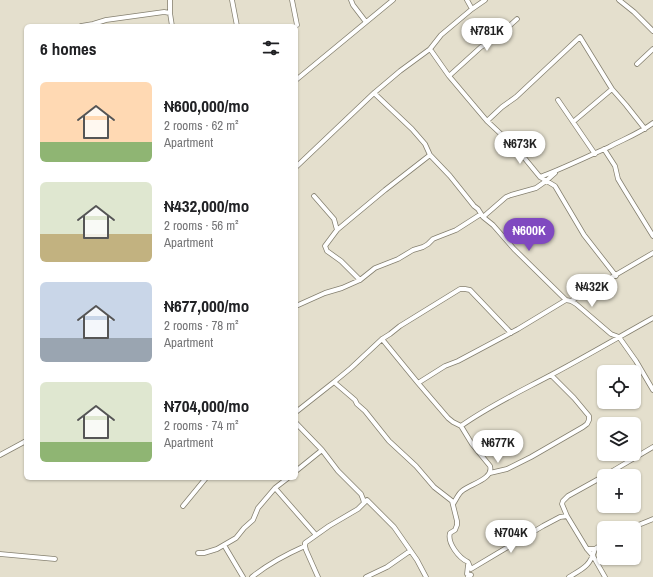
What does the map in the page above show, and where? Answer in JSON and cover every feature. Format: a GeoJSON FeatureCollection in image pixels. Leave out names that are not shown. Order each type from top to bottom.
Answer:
{"type":"FeatureCollection","features":[{"type":"Feature","properties":{"kind":"street"},"geometry":{"type":"LineString","coordinates":[[170,0],[172,24]]}},
{"type":"Feature","properties":{"kind":"street"},"geometry":{"type":"LineString","coordinates":[[232,0],[237,24]]}},
{"type":"Feature","properties":{"kind":"street"},"geometry":{"type":"LineString","coordinates":[[292,0],[297,24]]}},
{"type":"Feature","properties":{"kind":"street"},"geometry":{"type":"LineString","coordinates":[[351,0],[366,22]]}},
{"type":"Feature","properties":{"kind":"street"},"geometry":{"type":"LineString","coordinates":[[298,78],[393,0]]}},
{"type":"Feature","properties":{"kind":"street"},"geometry":{"type":"LineString","coordinates":[[467,0],[472,9]]}},
{"type":"Feature","properties":{"kind":"street"},"geometry":{"type":"LineString","coordinates":[[298,163],[374,92],[430,49],[441,35],[485,0]]}},
{"type":"Feature","properties":{"kind":"street"},"geometry":{"type":"LineString","coordinates":[[619,0],[653,30]]}},
{"type":"Feature","properties":{"kind":"street"},"geometry":{"type":"LineString","coordinates":[[89,24],[106,20],[164,12],[170,13]]}},
{"type":"Feature","properties":{"kind":"street"},"geometry":{"type":"LineString","coordinates":[[449,76],[481,47],[496,38],[517,19]]}},
{"type":"Feature","properties":{"kind":"street"},"geometry":{"type":"LineString","coordinates":[[487,121],[502,107],[516,97],[580,37],[612,89],[645,129]]}},
{"type":"Feature","properties":{"kind":"street"},"geometry":{"type":"LineString","coordinates":[[430,49],[449,76],[487,121],[517,148],[540,177],[555,186],[584,235],[616,276]]}},
{"type":"Feature","properties":{"kind":"street"},"geometry":{"type":"LineString","coordinates":[[637,64],[653,49]]}},
{"type":"Feature","properties":{"kind":"street"},"geometry":{"type":"LineString","coordinates":[[573,122],[612,89]]}},
{"type":"Feature","properties":{"kind":"street"},"geometry":{"type":"LineString","coordinates":[[374,92],[412,129],[425,144],[430,155],[450,176],[478,209],[482,216],[493,225],[514,249],[566,300],[571,301],[611,334],[619,337],[636,361],[653,390]]}},
{"type":"Feature","properties":{"kind":"street"},"geometry":{"type":"LineString","coordinates":[[558,100],[595,154]]}},
{"type":"Feature","properties":{"kind":"street"},"geometry":{"type":"LineString","coordinates":[[540,177],[595,154],[653,124]]}},
{"type":"Feature","properties":{"kind":"street"},"geometry":{"type":"LineString","coordinates":[[604,149],[615,166],[618,179],[653,236]]}},
{"type":"Feature","properties":{"kind":"street"},"geometry":{"type":"LineString","coordinates":[[360,280],[341,261],[327,251],[326,246],[337,230],[430,155]]}},
{"type":"Feature","properties":{"kind":"street"},"geometry":{"type":"LineString","coordinates":[[298,305],[360,280],[376,268],[391,263],[413,250],[423,247],[434,239],[456,230],[482,216],[506,197],[536,188],[556,171]]}},
{"type":"Feature","properties":{"kind":"street"},"geometry":{"type":"LineString","coordinates":[[314,196],[334,219],[337,230]]}},
{"type":"Feature","properties":{"kind":"street"},"geometry":{"type":"LineString","coordinates":[[571,301],[653,253]]}},
{"type":"Feature","properties":{"kind":"street"},"geometry":{"type":"LineString","coordinates":[[298,410],[351,368],[382,339],[400,326],[460,289],[470,290],[511,333]]}},
{"type":"Feature","properties":{"kind":"street"},"geometry":{"type":"LineString","coordinates":[[418,383],[445,366],[458,361],[511,333],[566,300]]}},
{"type":"Feature","properties":{"kind":"street"},"geometry":{"type":"LineString","coordinates":[[461,426],[498,403],[552,375],[653,318]]}},
{"type":"Feature","properties":{"kind":"street"},"geometry":{"type":"LineString","coordinates":[[382,339],[448,418],[461,426],[472,444],[490,466],[490,473]]}},
{"type":"Feature","properties":{"kind":"street"},"geometry":{"type":"LineString","coordinates":[[453,504],[462,491],[487,477],[490,473],[507,469],[531,457],[586,424],[589,420],[589,416],[552,375]]}},
{"type":"Feature","properties":{"kind":"street"},"geometry":{"type":"LineString","coordinates":[[334,382],[355,400],[389,441],[416,466],[434,487],[452,500],[457,526],[450,533],[449,538],[452,546],[462,560],[468,562]]}},
{"type":"Feature","properties":{"kind":"street"},"geometry":{"type":"LineString","coordinates":[[298,425],[322,450],[338,471],[361,494],[364,503]]}},
{"type":"Feature","properties":{"kind":"street"},"geometry":{"type":"LineString","coordinates":[[0,455],[24,442]]}},
{"type":"Feature","properties":{"kind":"street"},"geometry":{"type":"LineString","coordinates":[[616,469],[653,447]]}},
{"type":"Feature","properties":{"kind":"street"},"geometry":{"type":"LineString","coordinates":[[298,469],[322,450]]}},
{"type":"Feature","properties":{"kind":"street"},"geometry":{"type":"LineString","coordinates":[[182,506],[204,480]]}},
{"type":"Feature","properties":{"kind":"street"},"geometry":{"type":"LineString","coordinates":[[198,553],[204,553],[217,549],[236,538],[253,520],[258,508],[275,488],[285,480]]}},
{"type":"Feature","properties":{"kind":"street"},"geometry":{"type":"LineString","coordinates":[[597,480],[568,496],[563,501],[563,506],[567,516],[605,577]]}},
{"type":"Feature","properties":{"kind":"street"},"geometry":{"type":"LineString","coordinates":[[275,488],[316,535]]}},
{"type":"Feature","properties":{"kind":"street"},"geometry":{"type":"LineString","coordinates":[[252,577],[276,561],[305,546],[305,543],[329,526],[358,509],[367,500],[394,527],[417,560],[426,577]]}},
{"type":"Feature","properties":{"kind":"street"},"geometry":{"type":"LineString","coordinates":[[468,562],[470,569],[543,526],[560,517],[567,516]]}},
{"type":"Feature","properties":{"kind":"street"},"geometry":{"type":"LineString","coordinates":[[641,524],[653,518]]}},
{"type":"Feature","properties":{"kind":"street"},"geometry":{"type":"LineString","coordinates":[[224,545],[243,577]]}},
{"type":"Feature","properties":{"kind":"street"},"geometry":{"type":"LineString","coordinates":[[305,546],[318,577]]}},
{"type":"Feature","properties":{"kind":"street"},"geometry":{"type":"LineString","coordinates":[[569,577],[587,566],[595,549],[587,549]]}},
{"type":"Feature","properties":{"kind":"street"},"geometry":{"type":"LineString","coordinates":[[366,577],[387,567],[410,551]]}},
{"type":"Feature","properties":{"kind":"street"},"geometry":{"type":"LineString","coordinates":[[0,554],[55,559]]}},
{"type":"Feature","properties":{"kind":"street"},"geometry":{"type":"LineString","coordinates":[[468,562],[467,574],[471,575],[468,577]]}}]}
